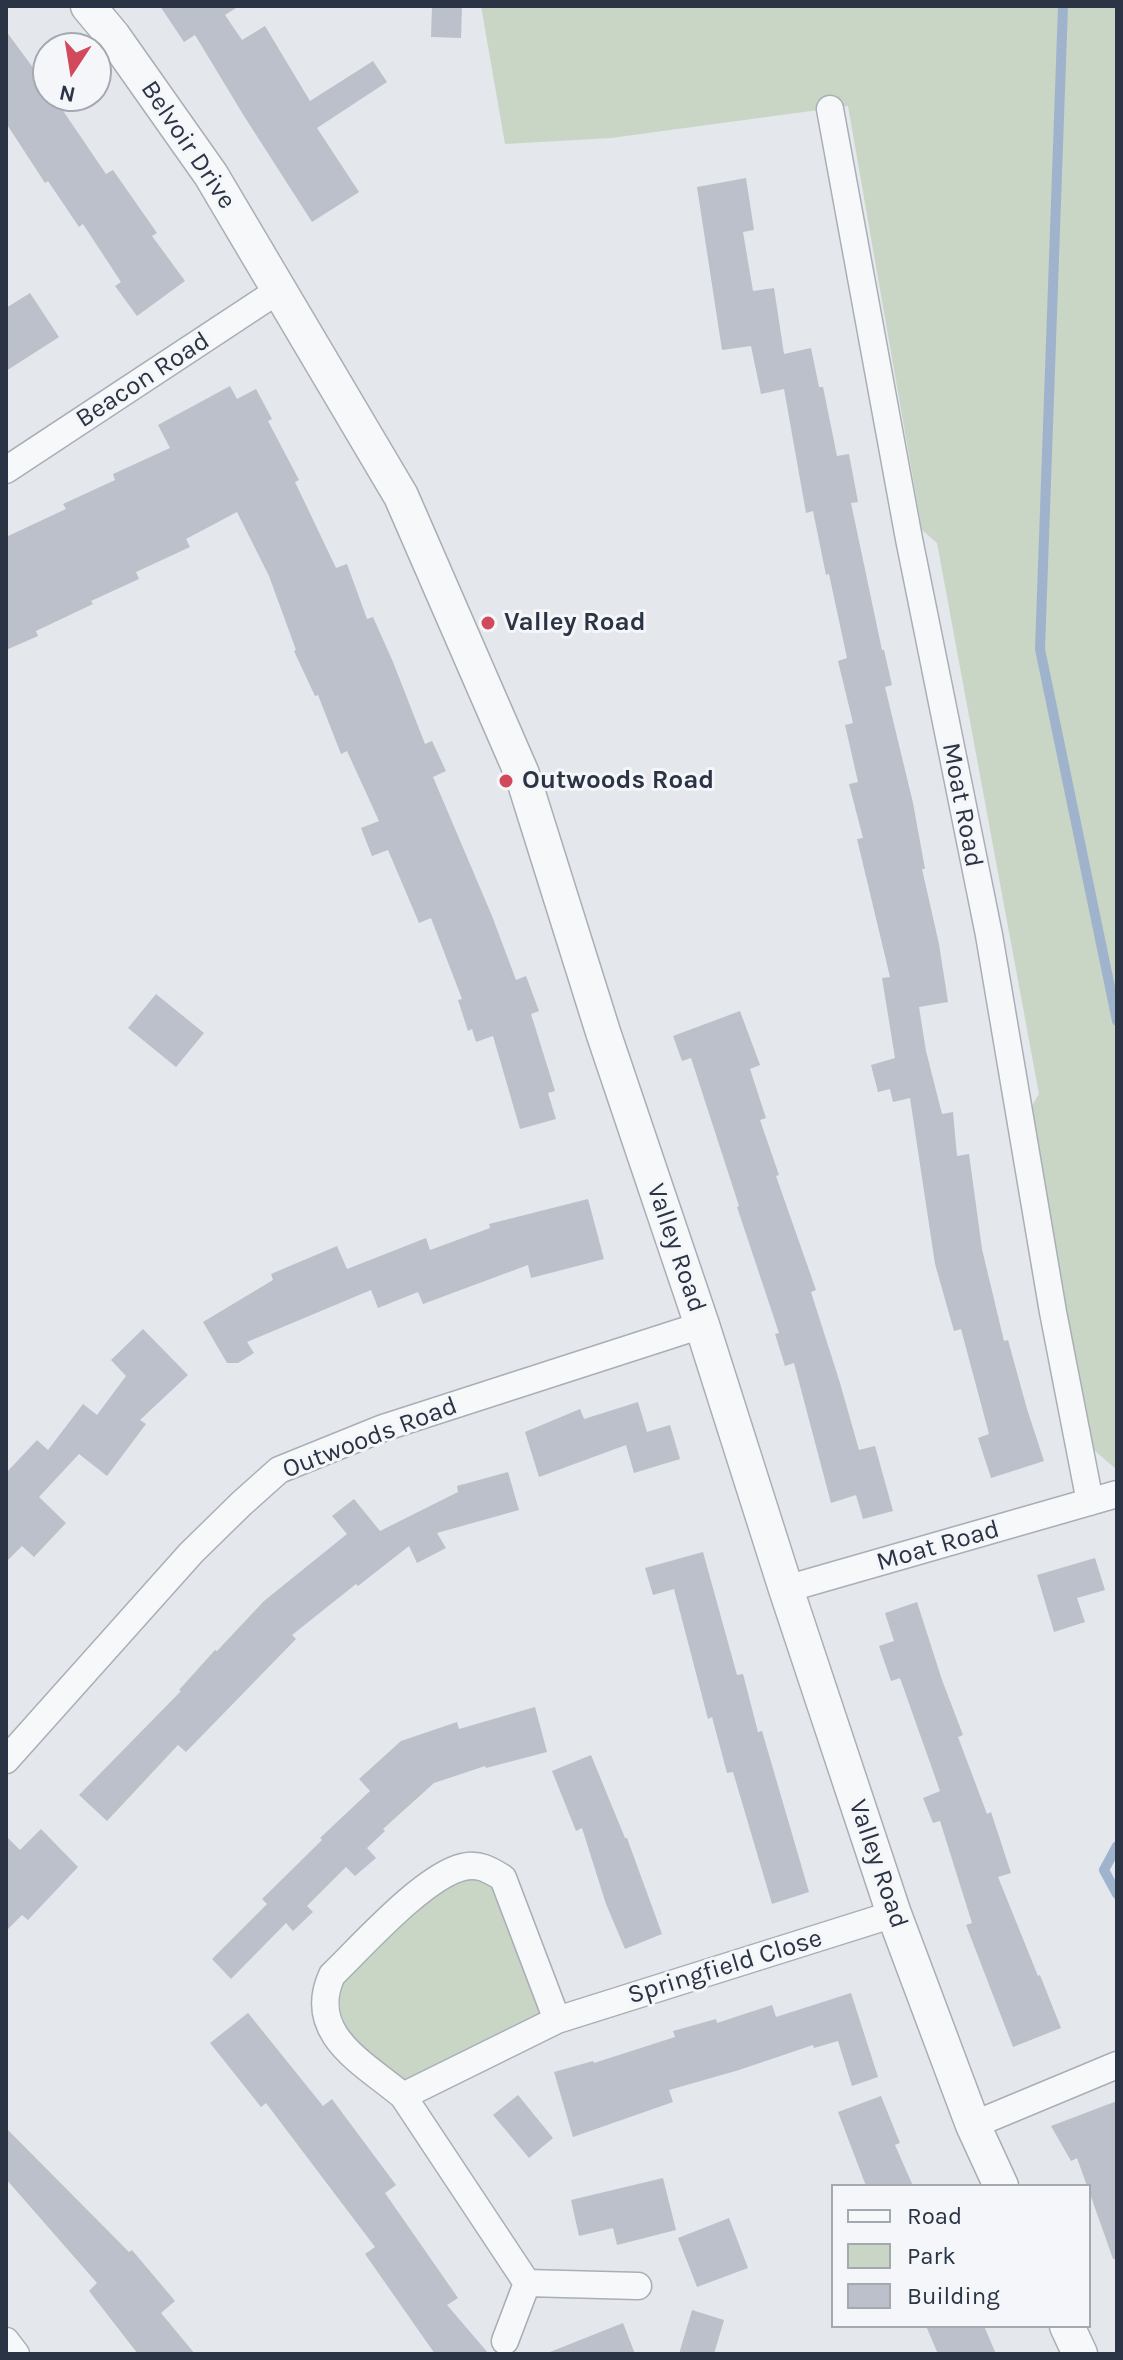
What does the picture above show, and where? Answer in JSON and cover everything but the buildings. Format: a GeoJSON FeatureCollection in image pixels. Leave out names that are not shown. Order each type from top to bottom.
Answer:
{"type":"FeatureCollection","features":[{"type":"Feature","properties":{"kind":"street","name":"Belvoir Drive"},"geometry":{"type":"LineString","coordinates":[[88,6],[113,36],[211,175],[279,290]]}},
{"type":"Feature","properties":{"kind":"street","name":"Moat Road"},"geometry":{"type":"LineString","coordinates":[[830,109],[909,539],[989,935],[1053,1312],[1090,1502]]}},
{"type":"Feature","properties":{"kind":"street","name":"Beacon Road"},"geometry":{"type":"LineString","coordinates":[[6,470],[279,290]]}},
{"type":"Feature","properties":{"kind":"street","name":"Valley Road"},"geometry":{"type":"LineString","coordinates":[[279,290],[401,496],[522,774],[603,1032],[894,1914],[973,2125],[1000,2184]]}},
{"type":"Feature","properties":{"kind":"street","name":"Outwoods Road"},"geometry":{"type":"LineString","coordinates":[[6,1760],[191,1553],[279,1470],[383,1428],[702,1325]]}},
{"type":"Feature","properties":{"kind":"street","name":"Moat Road"},"geometry":{"type":"LineString","coordinates":[[786,1589],[1117,1494]]}},
{"type":"Feature","properties":{"kind":"street"},"geometry":{"type":"LineString","coordinates":[[527,2283],[403,2096],[338,2042],[328,2025],[324,2007],[325,1989],[332,1975],[422,1889],[442,1874],[465,1866],[485,1867],[503,1878],[557,2020]]}},
{"type":"Feature","properties":{"kind":"street","name":"Springfield Close"},"geometry":{"type":"LineString","coordinates":[[403,2096],[557,2020],[894,1914]]}},
{"type":"Feature","properties":{"kind":"street"},"geometry":{"type":"LineString","coordinates":[[973,2125],[1117,2065]]}},
{"type":"Feature","properties":{"kind":"street"},"geometry":{"type":"LineString","coordinates":[[527,2283],[638,2286]]}},
{"type":"Feature","properties":{"kind":"street"},"geometry":{"type":"LineString","coordinates":[[505,2341],[527,2283]]}},
{"type":"Feature","properties":{"kind":"street"},"geometry":{"type":"LineString","coordinates":[[1068,2328],[1080,2354]]}},
{"type":"Feature","properties":{"kind":"street"},"geometry":{"type":"LineString","coordinates":[[6,2341],[16,2354]]}},
{"type":"Feature","properties":{"kind":"green space"},"geometry":{"type":"Polygon","coordinates":[[[481,6],[1117,6],[1117,1470],[1094,1450],[1083,1406],[1030,1109],[1039,1094],[937,543],[922,530],[848,106],[611,138],[505,144],[481,6]]]}},
{"type":"Feature","properties":{"kind":"green space"},"geometry":{"type":"Polygon","coordinates":[[[485,1867],[557,2020],[403,2096],[338,2042],[325,1989],[422,1889],[485,1867]]]}},
{"type":"Feature","properties":{"kind":"waterway"},"geometry":{"type":"LineString","coordinates":[[1063,6],[1040,649],[1117,1021]]}},
{"type":"Feature","properties":{"kind":"waterway"},"geometry":{"type":"LineString","coordinates":[[1117,1846],[1104,1870],[1117,1894]]}},
{"type":"Feature","properties":{"kind":"place","name":"Valley Road"},"geometry":{"type":"Point","coordinates":[488,623]}},
{"type":"Feature","properties":{"kind":"place","name":"Outwoods Road"},"geometry":{"type":"Point","coordinates":[506,781]}}]}
